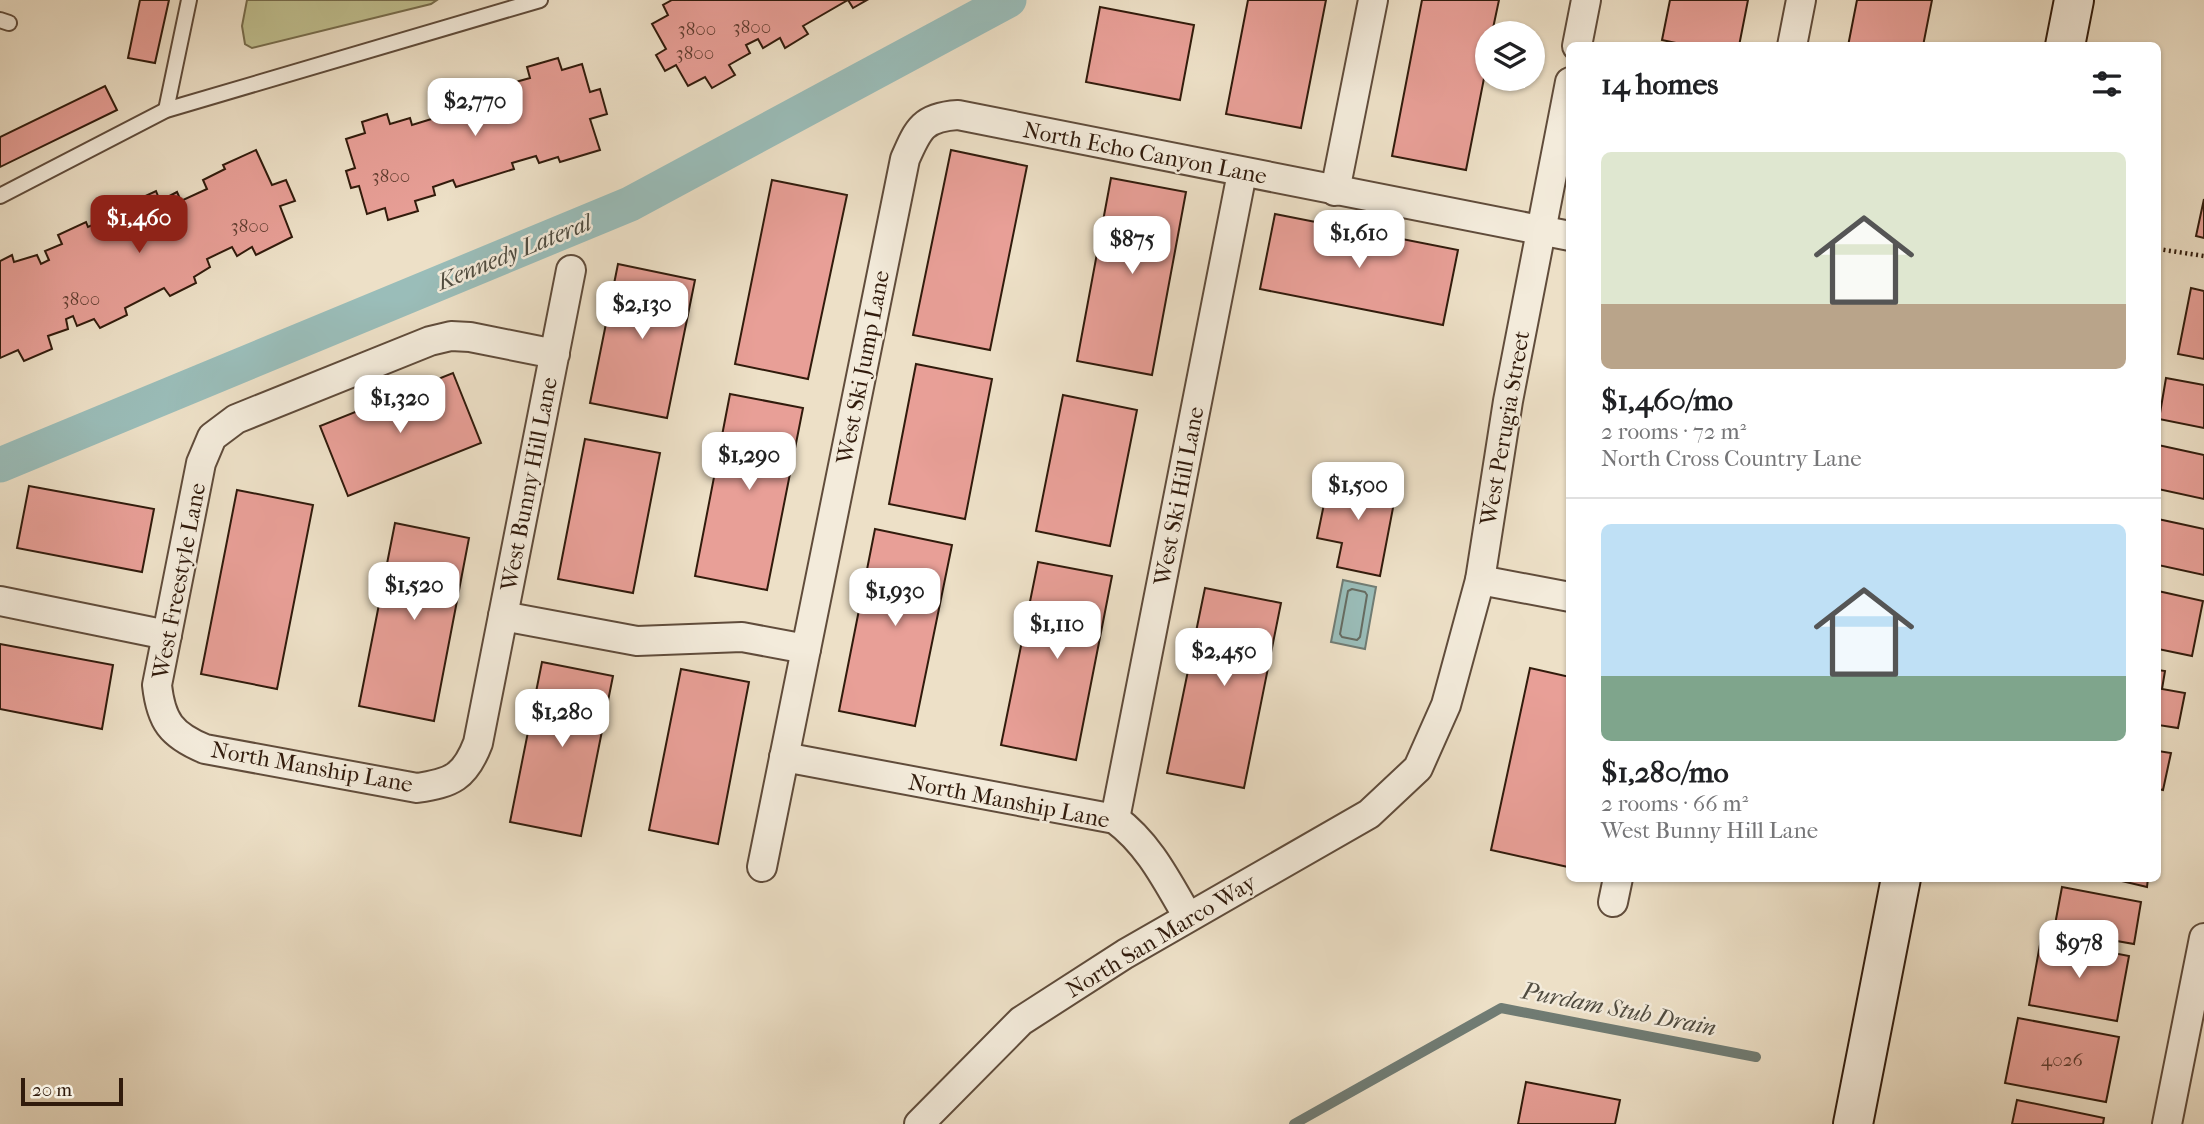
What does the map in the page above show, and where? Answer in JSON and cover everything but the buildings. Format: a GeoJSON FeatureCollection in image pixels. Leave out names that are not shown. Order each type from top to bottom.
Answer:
{"type":"FeatureCollection","features":[{"type":"Feature","properties":{"kind":"main road"},"geometry":{"type":"LineString","coordinates":[[2066,42],[2074,0]]}},
{"type":"Feature","properties":{"kind":"main road"},"geometry":{"type":"LineString","coordinates":[[1853,1124],[1900,882]]}},
{"type":"Feature","properties":{"kind":"street"},"geometry":{"type":"LineString","coordinates":[[1335,191],[1373,0]]}},
{"type":"Feature","properties":{"kind":"street"},"geometry":{"type":"LineString","coordinates":[[1578,42],[1586,0]]}},
{"type":"Feature","properties":{"kind":"street"},"geometry":{"type":"LineString","coordinates":[[1794,42],[1801,0]]}},
{"type":"Feature","properties":{"kind":"street","name":"West Perugia Street"},"geometry":{"type":"LineString","coordinates":[[1418,768],[1446,705],[1480,580],[1508,401],[1566,103]]}},
{"type":"Feature","properties":{"kind":"street","name":"North Echo Canyon Lane"},"geometry":{"type":"LineString","coordinates":[[927,121],[958,115],[1566,235]]}},
{"type":"Feature","properties":{"kind":"street","name":"West Ski Jump Lane"},"geometry":{"type":"LineString","coordinates":[[762,867],[905,159],[915,136],[927,121]]}},
{"type":"Feature","properties":{"kind":"street","name":"West Ski Hill Lane"},"geometry":{"type":"LineString","coordinates":[[1115,819],[1242,173]]}},
{"type":"Feature","properties":{"kind":"street","name":"West Bunny Hill Lane"},"geometry":{"type":"LineString","coordinates":[[460,775],[472,759],[478,743],[571,270]]}},
{"type":"Feature","properties":{"kind":"street","name":"West Freestyle Lane"},"geometry":{"type":"LineString","coordinates":[[169,726],[159,706],[157,685],[201,463],[212,437],[236,419],[430,341],[451,336],[470,337],[555,354]]}},
{"type":"Feature","properties":{"kind":"street"},"geometry":{"type":"LineString","coordinates":[[1480,580],[1566,596]]}},
{"type":"Feature","properties":{"kind":"street"},"geometry":{"type":"LineString","coordinates":[[0,601],[167,635]]}},
{"type":"Feature","properties":{"kind":"street"},"geometry":{"type":"LineString","coordinates":[[503,616],[637,641],[742,637],[806,649]]}},
{"type":"Feature","properties":{"kind":"street","name":"North Manship Lane"},"geometry":{"type":"LineString","coordinates":[[169,726],[185,741],[205,749],[417,788],[444,785],[460,775]]}},
{"type":"Feature","properties":{"kind":"street","name":"North Manship Lane"},"geometry":{"type":"LineString","coordinates":[[784,757],[1115,819],[1135,834],[1188,917]]}},
{"type":"Feature","properties":{"kind":"street","name":"North San Marco Way"},"geometry":{"type":"LineString","coordinates":[[919,1124],[1021,1021],[1125,954],[1369,814],[1418,768]]}},
{"type":"Feature","properties":{"kind":"street"},"geometry":{"type":"LineString","coordinates":[[2167,1124],[2204,938]]}},
{"type":"Feature","properties":{"kind":"lane"},"geometry":{"type":"LineString","coordinates":[[166,110],[190,0]]}},
{"type":"Feature","properties":{"kind":"lane"},"geometry":{"type":"LineString","coordinates":[[0,196],[166,110],[540,0]]}},
{"type":"Feature","properties":{"kind":"path"},"geometry":{"type":"LineString","coordinates":[[2161,249],[2204,256]]}},
{"type":"Feature","properties":{"kind":"green space"},"geometry":{"type":"Polygon","coordinates":[[[247,0],[437,0],[431,4],[252,48],[245,44],[242,26],[247,0]]]}},
{"type":"Feature","properties":{"kind":"water"},"geometry":{"type":"Polygon","coordinates":[[[1343,580],[1376,587],[1365,649],[1331,642],[1343,580]]]}},
{"type":"Feature","properties":{"kind":"waterway","name":"Kennedy Lateral"},"geometry":{"type":"LineString","coordinates":[[0,465],[630,204],[1009,0]]}},
{"type":"Feature","properties":{"kind":"waterway","name":"Purdam Stub Drain"},"geometry":{"type":"LineString","coordinates":[[1294,1124],[1501,1008],[1756,1057]]}}]}
